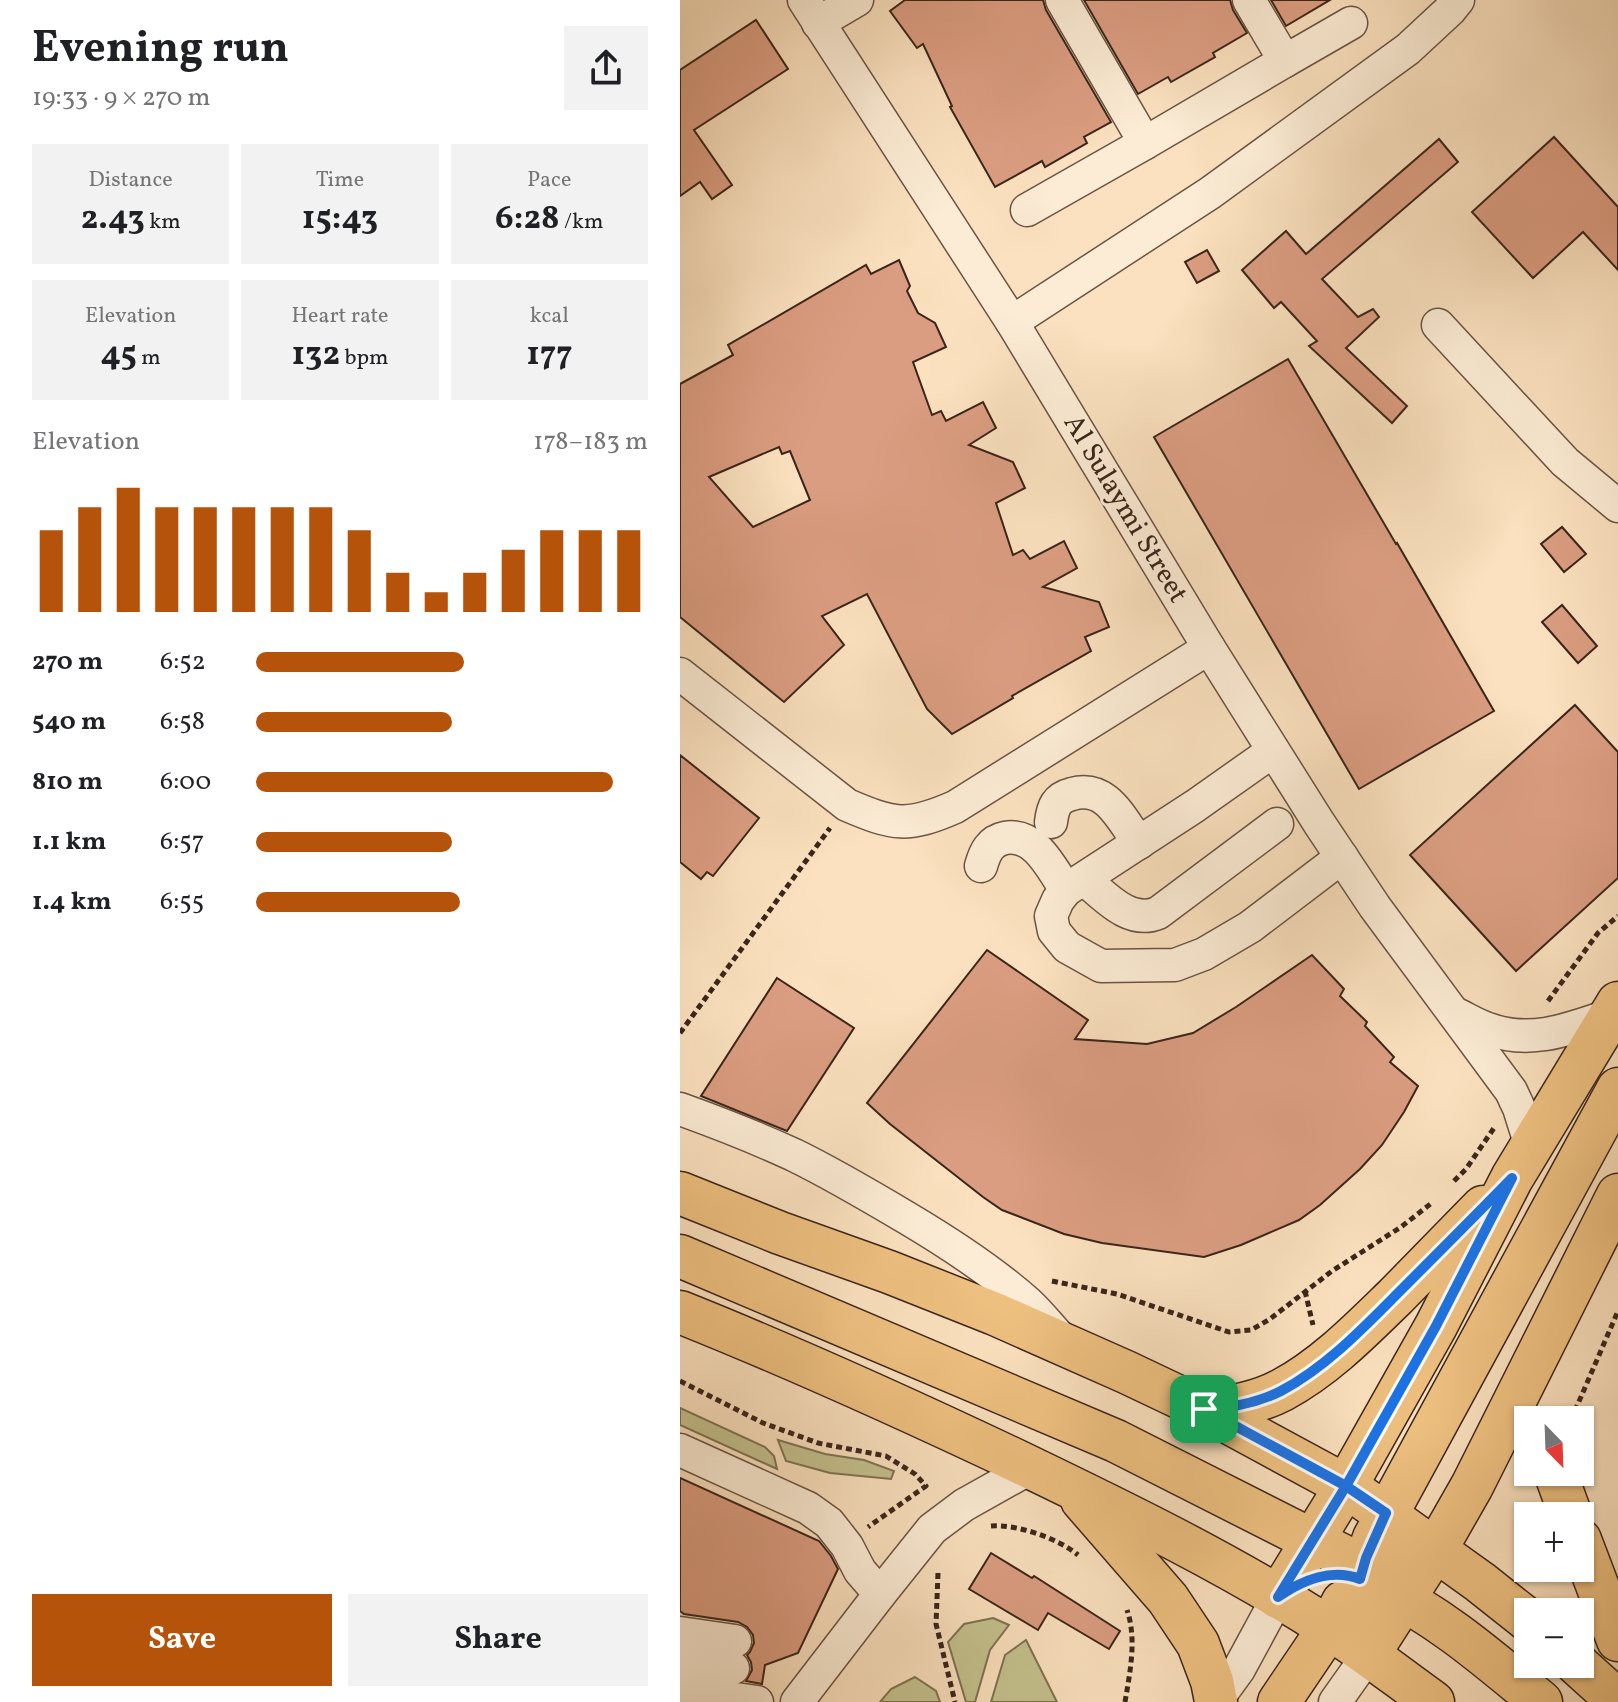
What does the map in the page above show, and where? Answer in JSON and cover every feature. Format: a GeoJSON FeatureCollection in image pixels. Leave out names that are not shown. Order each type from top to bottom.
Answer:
{"type":"FeatureCollection","features":[{"type":"Feature","properties":{"kind":"main road"},"geometry":{"type":"LineString","coordinates":[[1278,1597],[1346,1486],[1436,1326],[1522,1162],[1614,1009]]}},
{"type":"Feature","properties":{"kind":"main road"},"geometry":{"type":"LineString","coordinates":[[1279,1702],[1343,1603],[1386,1513],[1618,1089]]}},
{"type":"Feature","properties":{"kind":"main road"},"geometry":{"type":"LineString","coordinates":[[1204,1409],[1263,1399],[1322,1364],[1369,1323],[1522,1162]]}},
{"type":"Feature","properties":{"kind":"main road"},"geometry":{"type":"LineString","coordinates":[[680,1193],[995,1314],[1204,1409],[1346,1486],[1436,1549],[1514,1609]]}},
{"type":"Feature","properties":{"kind":"main road"},"geometry":{"type":"LineString","coordinates":[[1369,1654],[1405,1600],[1472,1486],[1618,1195]]}},
{"type":"Feature","properties":{"kind":"main road"},"geometry":{"type":"LineString","coordinates":[[680,1256],[1094,1431],[1313,1542],[1448,1628],[1541,1702]]}},
{"type":"Feature","properties":{"kind":"main road"},"geometry":{"type":"LineString","coordinates":[[680,1312],[782,1353],[1068,1484],[1172,1537],[1329,1628],[1433,1702]]}},
{"type":"Feature","properties":{"kind":"main road"},"geometry":{"type":"LineString","coordinates":[[1527,1375],[1536,1406]]}},
{"type":"Feature","properties":{"kind":"main road"},"geometry":{"type":"LineString","coordinates":[[1068,1484],[1168,1599],[1198,1644],[1209,1672],[1223,1690]]}},
{"type":"Feature","properties":{"kind":"main road"},"geometry":{"type":"LineString","coordinates":[[1346,1486],[1356,1507],[1359,1524],[1356,1607],[1361,1640],[1369,1654]]}},
{"type":"Feature","properties":{"kind":"main road"},"geometry":{"type":"LineString","coordinates":[[1278,1597],[1316,1577],[1403,1565],[1436,1549]]}},
{"type":"Feature","properties":{"kind":"main road"},"geometry":{"type":"LineString","coordinates":[[1594,1577],[1618,1640]]}},
{"type":"Feature","properties":{"kind":"main road"},"geometry":{"type":"LineString","coordinates":[[1593,1678],[1618,1701]]}},
{"type":"Feature","properties":{"kind":"street"},"geometry":{"type":"LineString","coordinates":[[811,11],[857,0]]}},
{"type":"Feature","properties":{"kind":"street"},"geometry":{"type":"LineString","coordinates":[[1062,0],[1145,143]]}},
{"type":"Feature","properties":{"kind":"street"},"geometry":{"type":"LineString","coordinates":[[1249,0],[1285,61]]}},
{"type":"Feature","properties":{"kind":"street"},"geometry":{"type":"LineString","coordinates":[[1012,322],[1210,193],[1408,49],[1458,0]]}},
{"type":"Feature","properties":{"kind":"street","name":"Al Sulaymi Street"},"geometry":{"type":"LineString","coordinates":[[811,11],[1012,322],[1273,751],[1375,907],[1511,1091],[1519,1108],[1522,1162]]}},
{"type":"Feature","properties":{"kind":"street"},"geometry":{"type":"LineString","coordinates":[[1027,210],[1351,23]]}},
{"type":"Feature","properties":{"kind":"street"},"geometry":{"type":"LineString","coordinates":[[1438,325],[1565,462],[1618,506]]}},
{"type":"Feature","properties":{"kind":"street"},"geometry":{"type":"LineString","coordinates":[[680,674],[847,805],[878,818],[905,823],[955,807],[1209,648]]}},
{"type":"Feature","properties":{"kind":"street"},"geometry":{"type":"LineString","coordinates":[[1273,751],[1075,884],[1058,900],[1051,916],[1054,931],[1067,947],[1101,966],[1175,965],[1204,954],[1250,927],[1342,857]]}},
{"type":"Feature","properties":{"kind":"street"},"geometry":{"type":"LineString","coordinates":[[1051,822],[1053,806],[1060,799],[1074,793],[1099,794],[1112,806],[1139,843]]}},
{"type":"Feature","properties":{"kind":"street"},"geometry":{"type":"LineString","coordinates":[[981,866],[985,852],[994,842],[1011,837],[1022,838],[1075,884],[1123,911],[1148,917],[1158,913],[1277,824]]}},
{"type":"Feature","properties":{"kind":"street","name":"Al Sulaymi Street"},"geometry":{"type":"LineString","coordinates":[[1454,1012],[1489,1029],[1524,1037],[1547,1035],[1614,1009]]}},
{"type":"Feature","properties":{"kind":"street"},"geometry":{"type":"LineString","coordinates":[[680,1109],[795,1155],[953,1245],[1029,1304],[1069,1347]]}},
{"type":"Feature","properties":{"kind":"street"},"geometry":{"type":"LineString","coordinates":[[680,1450],[808,1508],[829,1523],[847,1546],[860,1571],[880,1594]]}},
{"type":"Feature","properties":{"kind":"street"},"geometry":{"type":"LineString","coordinates":[[797,1702],[932,1529],[951,1513],[1030,1468]]}},
{"type":"Feature","properties":{"kind":"street"},"geometry":{"type":"LineString","coordinates":[[1223,1690],[1278,1597]]}},
{"type":"Feature","properties":{"kind":"street"},"geometry":{"type":"LineString","coordinates":[[680,1633],[734,1654],[680,1660]]}},
{"type":"Feature","properties":{"kind":"street"},"geometry":{"type":"LineString","coordinates":[[1335,1702],[1369,1654]]}},
{"type":"Feature","properties":{"kind":"street"},"geometry":{"type":"LineString","coordinates":[[680,1691],[757,1702]]}},
{"type":"Feature","properties":{"kind":"path"},"geometry":{"type":"LineString","coordinates":[[680,1033],[847,805]]}},
{"type":"Feature","properties":{"kind":"path"},"geometry":{"type":"LineString","coordinates":[[1524,1037],[1598,933],[1618,916]]}},
{"type":"Feature","properties":{"kind":"path"},"geometry":{"type":"LineString","coordinates":[[1045,1280],[1117,1294],[1229,1332],[1251,1330],[1432,1203],[1466,1169],[1493,1129],[1511,1091]]}},
{"type":"Feature","properties":{"kind":"path"},"geometry":{"type":"LineString","coordinates":[[1577,1406],[1618,1311]]}},
{"type":"Feature","properties":{"kind":"path"},"geometry":{"type":"LineString","coordinates":[[680,1381],[763,1423],[818,1443],[886,1456],[915,1474],[926,1486],[866,1529]]}},
{"type":"Feature","properties":{"kind":"path"},"geometry":{"type":"LineString","coordinates":[[978,1527],[1003,1525],[1039,1535],[1069,1547],[1088,1563]]}},
{"type":"Feature","properties":{"kind":"path"},"geometry":{"type":"LineString","coordinates":[[939,1559],[936,1624],[955,1702]]}},
{"type":"Feature","properties":{"kind":"path"},"geometry":{"type":"LineString","coordinates":[[1125,1702],[1132,1643],[1126,1606]]}},
{"type":"Feature","properties":{"kind":"shaded area"},"geometry":{"type":"Polygon","coordinates":[[[680,1408],[765,1447],[774,1456],[777,1469],[680,1425],[680,1408]]]}},
{"type":"Feature","properties":{"kind":"shaded area"},"geometry":{"type":"Polygon","coordinates":[[[778,1440],[825,1454],[864,1460],[894,1471],[891,1479],[830,1473],[786,1461],[778,1440]]]}},
{"type":"Feature","properties":{"kind":"shaded area"},"geometry":{"type":"Polygon","coordinates":[[[993,1618],[1009,1625],[990,1650],[975,1702],[966,1702],[948,1642],[964,1624],[993,1618]]]}},
{"type":"Feature","properties":{"kind":"shaded area"},"geometry":{"type":"Polygon","coordinates":[[[1026,1640],[1057,1702],[991,1702],[1005,1655],[1026,1640]]]}},
{"type":"Feature","properties":{"kind":"shaded area"},"geometry":{"type":"Polygon","coordinates":[[[915,1677],[936,1691],[940,1702],[880,1702],[891,1689],[915,1677]]]}},
{"type":"Feature","properties":{"kind":"building"},"geometry":{"type":"Polygon","coordinates":[[[905,0],[1043,0],[1111,122],[1084,137],[1087,143],[1045,167],[1042,161],[995,187],[950,107],[923,44],[917,48],[890,11],[905,0]]]}},
{"type":"Feature","properties":{"kind":"building"},"geometry":{"type":"Polygon","coordinates":[[[1084,0],[1230,0],[1247,33],[1213,53],[1215,57],[1171,82],[1168,77],[1138,94],[1084,0]]]}},
{"type":"Feature","properties":{"kind":"building"},"geometry":{"type":"Polygon","coordinates":[[[1271,0],[1330,0],[1286,26],[1271,0]]]}},
{"type":"Feature","properties":{"kind":"building"},"geometry":{"type":"Polygon","coordinates":[[[756,20],[788,69],[694,130],[732,185],[712,199],[700,182],[680,196],[680,70],[756,20]]]}},
{"type":"Feature","properties":{"kind":"building"},"geometry":{"type":"Polygon","coordinates":[[[1554,137],[1618,207],[1618,270],[1583,232],[1533,278],[1472,212],[1554,137]]]}},
{"type":"Feature","properties":{"kind":"building"},"geometry":{"type":"Polygon","coordinates":[[[1439,139],[1458,162],[1322,279],[1358,317],[1373,309],[1379,317],[1346,348],[1407,406],[1392,423],[1309,346],[1317,341],[1281,302],[1274,308],[1242,270],[1286,231],[1306,254],[1439,139]]]}},
{"type":"Feature","properties":{"kind":"building"},"geometry":{"type":"Polygon","coordinates":[[[1207,250],[1219,271],[1197,283],[1185,262],[1207,250]]]}},
{"type":"Feature","properties":{"kind":"building"},"geometry":{"type":"Polygon","coordinates":[[[899,260],[910,286],[907,291],[918,313],[935,323],[946,347],[913,362],[932,415],[941,411],[946,421],[983,402],[996,428],[969,445],[1013,462],[1025,488],[996,503],[1013,555],[1023,550],[1030,559],[1064,541],[1077,568],[1043,587],[1099,602],[1109,627],[1085,637],[1091,651],[952,734],[927,709],[867,594],[822,616],[844,645],[784,702],[680,617],[680,384],[733,355],[728,345],[866,265],[871,274],[899,260]],[[779,447],[709,477],[753,527],[810,500],[790,451],[782,454],[779,447]]]}},
{"type":"Feature","properties":{"kind":"building"},"geometry":{"type":"Polygon","coordinates":[[[1288,359],[1494,711],[1359,789],[1154,437],[1288,359]]]}},
{"type":"Feature","properties":{"kind":"building"},"geometry":{"type":"Polygon","coordinates":[[[1562,527],[1586,554],[1564,572],[1541,544],[1562,527]]]}},
{"type":"Feature","properties":{"kind":"building"},"geometry":{"type":"Polygon","coordinates":[[[1562,605],[1597,646],[1578,663],[1542,622],[1562,605]]]}},
{"type":"Feature","properties":{"kind":"building"},"geometry":{"type":"Polygon","coordinates":[[[1575,705],[1618,752],[1618,878],[1516,971],[1410,855],[1575,705]]]}},
{"type":"Feature","properties":{"kind":"building"},"geometry":{"type":"Polygon","coordinates":[[[680,755],[759,818],[713,876],[707,872],[701,879],[680,862],[680,755]]]}},
{"type":"Feature","properties":{"kind":"building"},"geometry":{"type":"Polygon","coordinates":[[[987,950],[1088,1020],[1075,1039],[1147,1044],[1193,1033],[1312,955],[1344,989],[1340,996],[1367,1022],[1365,1026],[1394,1057],[1390,1062],[1418,1086],[1382,1145],[1320,1205],[1299,1220],[1241,1245],[1204,1257],[1102,1243],[1064,1234],[1002,1210],[867,1103],[987,950]]]}},
{"type":"Feature","properties":{"kind":"building"},"geometry":{"type":"Polygon","coordinates":[[[777,978],[854,1028],[787,1131],[701,1096],[777,978]]]}},
{"type":"Feature","properties":{"kind":"building"},"geometry":{"type":"Polygon","coordinates":[[[680,1478],[819,1541],[838,1569],[798,1653],[765,1665],[762,1684],[746,1681],[752,1670],[747,1655],[754,1643],[747,1627],[738,1622],[680,1611],[680,1478]]]}},
{"type":"Feature","properties":{"kind":"building"},"geometry":{"type":"Polygon","coordinates":[[[991,1553],[1032,1578],[1034,1576],[1120,1631],[1109,1649],[1048,1613],[1038,1630],[969,1589],[991,1553]]]}},
{"type":"Feature","properties":{"kind":"route"},"geometry":{"type":"LineString","coordinates":[[1204,1409],[1243,1405],[1263,1399],[1322,1364],[1369,1323],[1512,1178],[1436,1326],[1346,1486],[1386,1513],[1360,1579],[1338,1575],[1316,1577],[1278,1597],[1346,1486],[1204,1409]]}}]}
